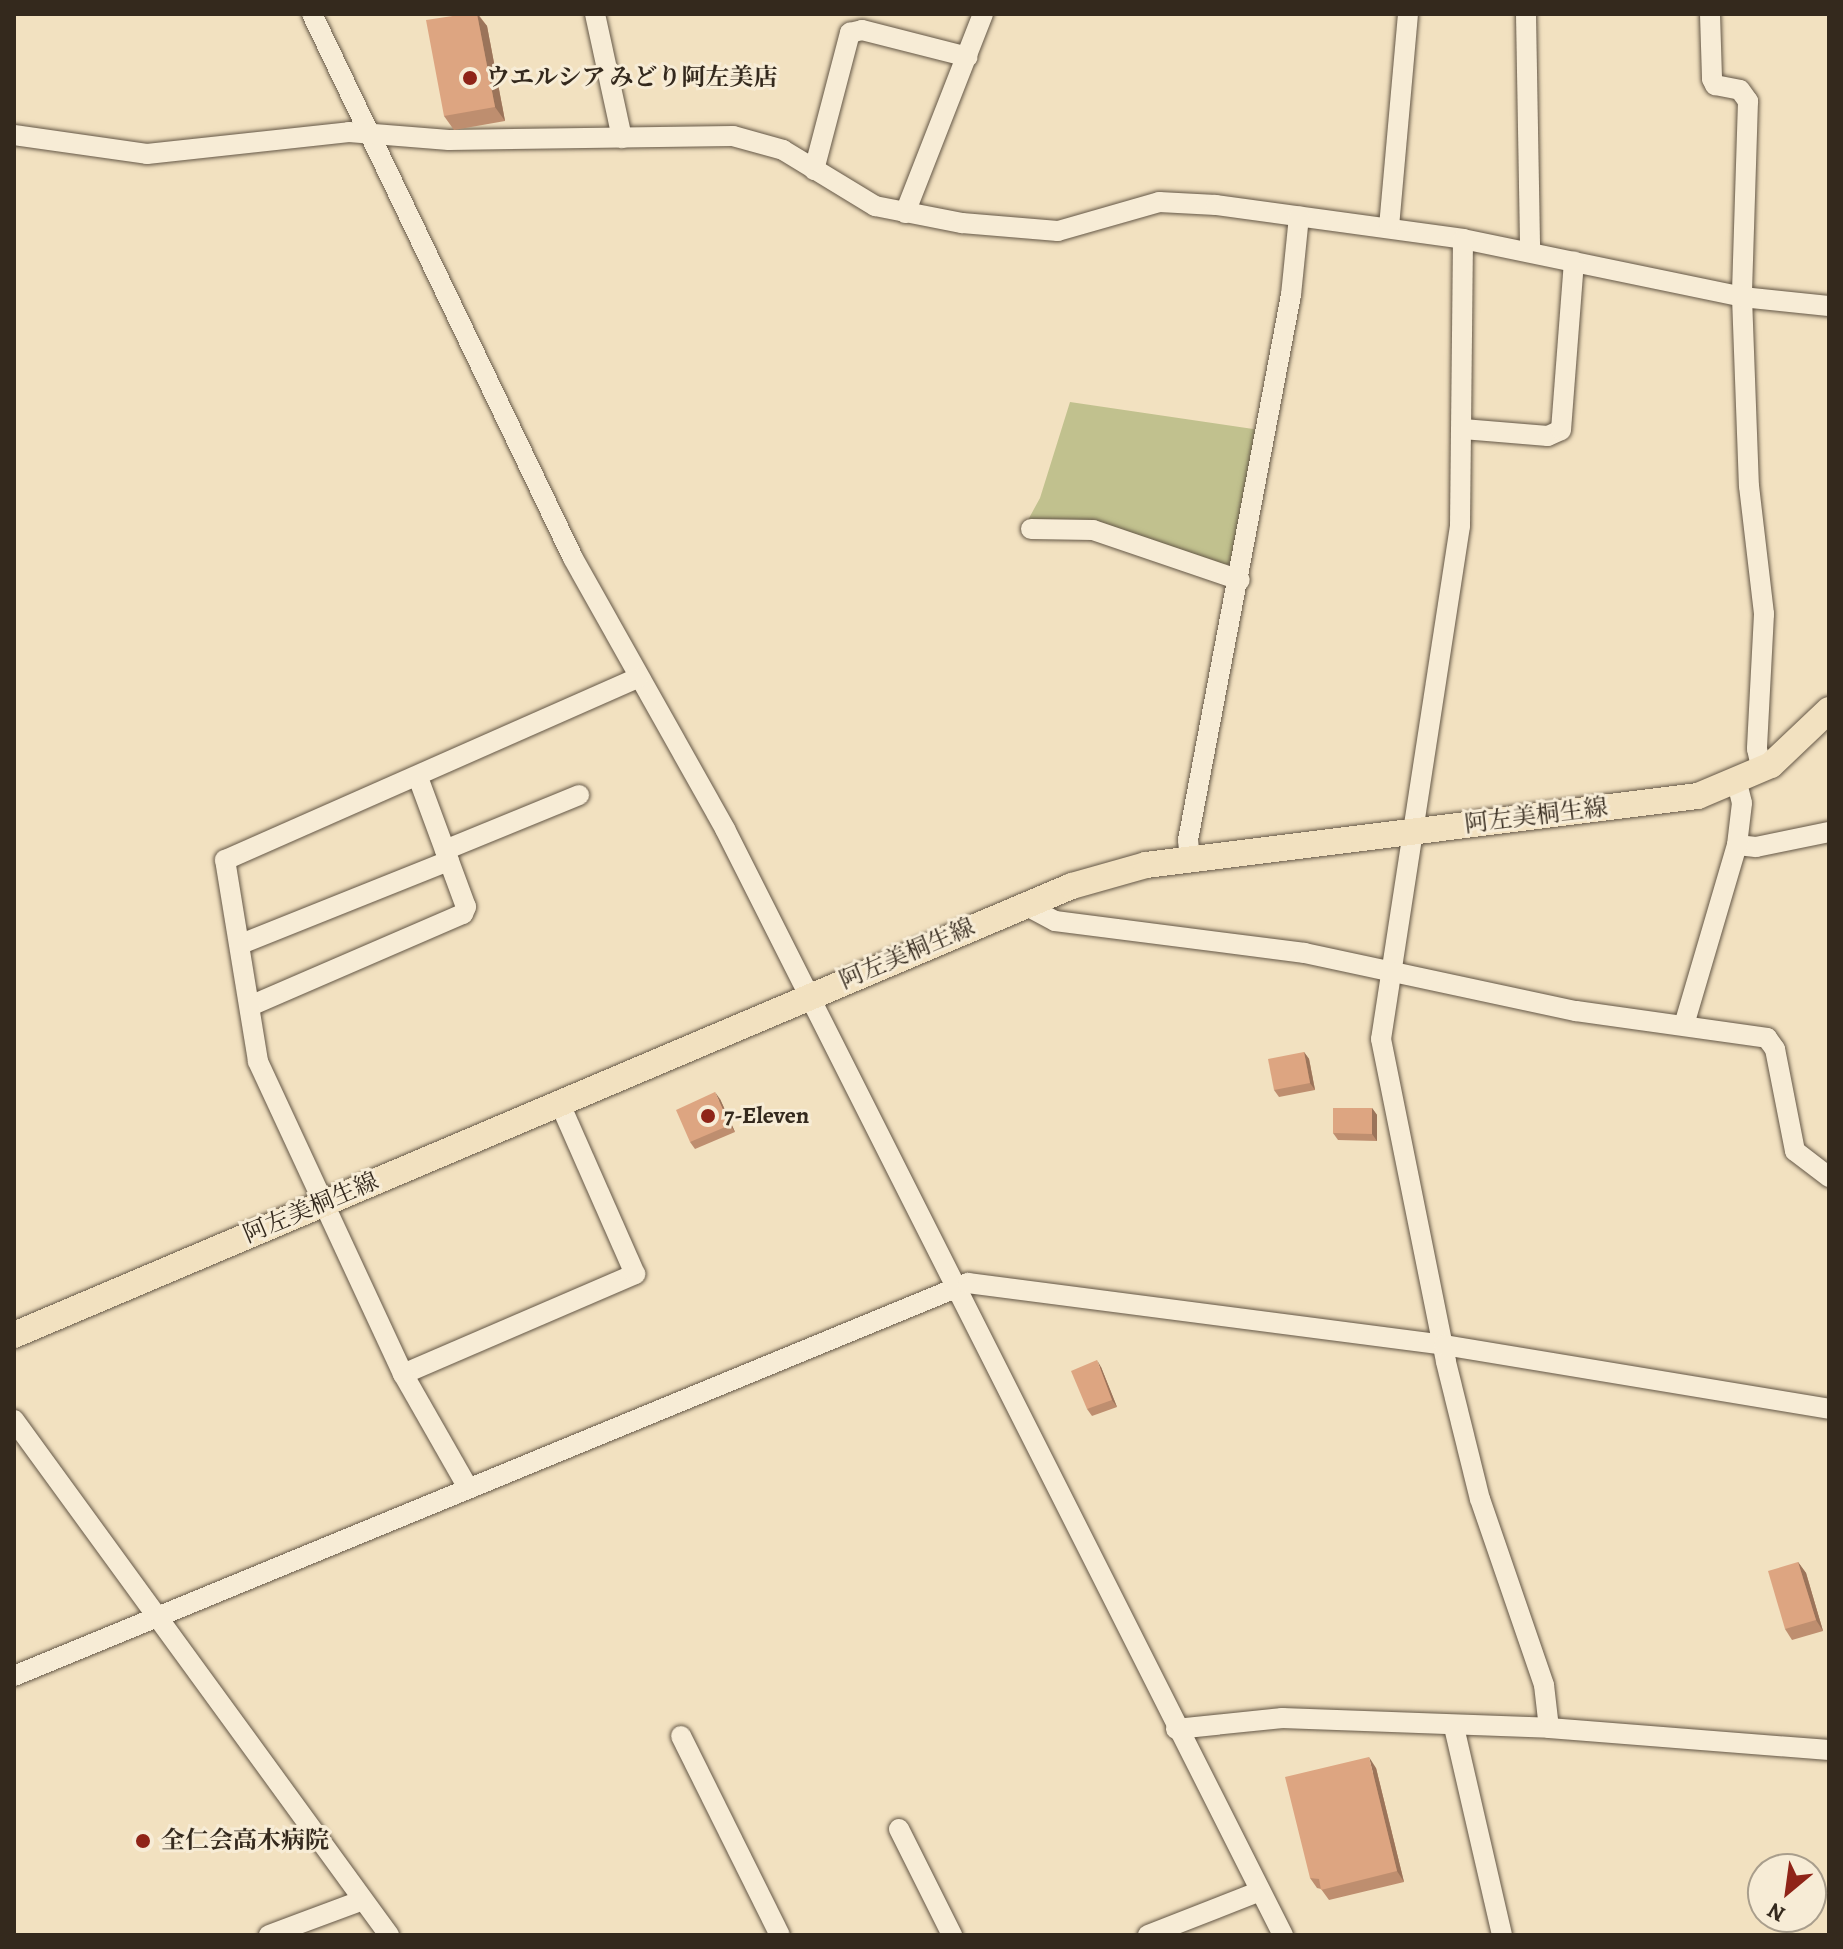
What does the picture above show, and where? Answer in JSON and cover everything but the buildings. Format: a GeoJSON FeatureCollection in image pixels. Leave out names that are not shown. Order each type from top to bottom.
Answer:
{"type":"FeatureCollection","features":[{"type":"Feature","properties":{"kind":"main road","name":"阿左美桐生線"},"geometry":{"type":"LineString","coordinates":[[14,1335],[1023,904],[1100,876],[1190,859],[1669,800],[1737,783],[1762,770],[1829,710]]}},
{"type":"Feature","properties":{"kind":"street"},"geometry":{"type":"LineString","coordinates":[[312,14],[559,531],[638,678],[705,792],[810,995],[1176,1729],[1283,1935]]}},
{"type":"Feature","properties":{"kind":"street"},"geometry":{"type":"LineString","coordinates":[[595,14],[622,138]]}},
{"type":"Feature","properties":{"kind":"street"},"geometry":{"type":"LineString","coordinates":[[905,213],[983,14]]}},
{"type":"Feature","properties":{"kind":"street"},"geometry":{"type":"LineString","coordinates":[[1389,227],[1408,14]]}},
{"type":"Feature","properties":{"kind":"street"},"geometry":{"type":"LineString","coordinates":[[1526,14],[1530,252]]}},
{"type":"Feature","properties":{"kind":"street"},"geometry":{"type":"LineString","coordinates":[[1710,14],[1712,79],[1715,85],[1740,90],[1748,101],[1742,297],[1749,486],[1764,614],[1757,749],[1762,770]]}},
{"type":"Feature","properties":{"kind":"street"},"geometry":{"type":"LineString","coordinates":[[814,170],[850,33],[862,30],[968,57]]}},
{"type":"Feature","properties":{"kind":"street"},"geometry":{"type":"LineString","coordinates":[[14,135],[147,154],[283,136],[370,135],[449,140],[757,140],[875,206],[905,213],[1038,231],[1159,202],[1299,216],[1463,239],[1742,297],[1829,306]]}},
{"type":"Feature","properties":{"kind":"street"},"geometry":{"type":"LineString","coordinates":[[1190,859],[1188,840],[1240,580],[1291,295],[1299,216]]}},
{"type":"Feature","properties":{"kind":"street"},"geometry":{"type":"LineString","coordinates":[[1463,239],[1460,526],[1381,1027],[1382,1052],[1480,1499],[1544,1685],[1549,1728]]}},
{"type":"Feature","properties":{"kind":"street"},"geometry":{"type":"LineString","coordinates":[[1463,429],[1548,436],[1561,430],[1574,261]]}},
{"type":"Feature","properties":{"kind":"street"},"geometry":{"type":"LineString","coordinates":[[1031,529],[1093,530],[1240,580]]}},
{"type":"Feature","properties":{"kind":"street"},"geometry":{"type":"LineString","coordinates":[[467,1486],[403,1374],[258,1061],[225,860],[638,678]]}},
{"type":"Feature","properties":{"kind":"street"},"geometry":{"type":"LineString","coordinates":[[250,1006],[456,921],[466,907],[418,777]]}},
{"type":"Feature","properties":{"kind":"street"},"geometry":{"type":"LineString","coordinates":[[1684,1025],[1737,845],[1742,803],[1737,783]]}},
{"type":"Feature","properties":{"kind":"street"},"geometry":{"type":"LineString","coordinates":[[241,944],[447,856],[579,795]]}},
{"type":"Feature","properties":{"kind":"street"},"geometry":{"type":"LineString","coordinates":[[1737,845],[1756,847],[1829,832]]}},
{"type":"Feature","properties":{"kind":"street"},"geometry":{"type":"LineString","coordinates":[[1023,904],[1055,921],[1305,953],[1566,1010],[1758,1035],[1771,1042],[1795,1151],[1829,1177]]}},
{"type":"Feature","properties":{"kind":"street"},"geometry":{"type":"LineString","coordinates":[[403,1374],[635,1274],[559,1102]]}},
{"type":"Feature","properties":{"kind":"street"},"geometry":{"type":"LineString","coordinates":[[14,1676],[161,1619],[467,1486],[954,1287],[994,1284],[1444,1345],[1829,1409]]}},
{"type":"Feature","properties":{"kind":"street"},"geometry":{"type":"LineString","coordinates":[[14,1420],[389,1935]]}},
{"type":"Feature","properties":{"kind":"street"},"geometry":{"type":"LineString","coordinates":[[1176,1729],[1282,1718],[1454,1727],[1549,1728],[1829,1750]]}},
{"type":"Feature","properties":{"kind":"street"},"geometry":{"type":"LineString","coordinates":[[1454,1727],[1502,1935]]}},
{"type":"Feature","properties":{"kind":"street"},"geometry":{"type":"LineString","coordinates":[[681,1736],[780,1935]]}},
{"type":"Feature","properties":{"kind":"street"},"geometry":{"type":"LineString","coordinates":[[899,1829],[952,1935]]}},
{"type":"Feature","properties":{"kind":"street"},"geometry":{"type":"LineString","coordinates":[[1148,1935],[1260,1891]]}},
{"type":"Feature","properties":{"kind":"street"},"geometry":{"type":"LineString","coordinates":[[269,1935],[363,1900]]}},
{"type":"Feature","properties":{"kind":"green space"},"geometry":{"type":"Polygon","coordinates":[[[1070,402],[1260,430],[1235,563],[1219,565],[1098,521],[1028,520],[1040,498],[1070,402]]]}},
{"type":"Feature","properties":{"kind":"place","name":"ウエルシア みどり阿左美店"},"geometry":{"type":"Point","coordinates":[470,78]}},
{"type":"Feature","properties":{"kind":"place","name":"7-Eleven"},"geometry":{"type":"Point","coordinates":[708,1116]}},
{"type":"Feature","properties":{"kind":"place","name":"全仁会高木病院"},"geometry":{"type":"Point","coordinates":[143,1841]}}]}
